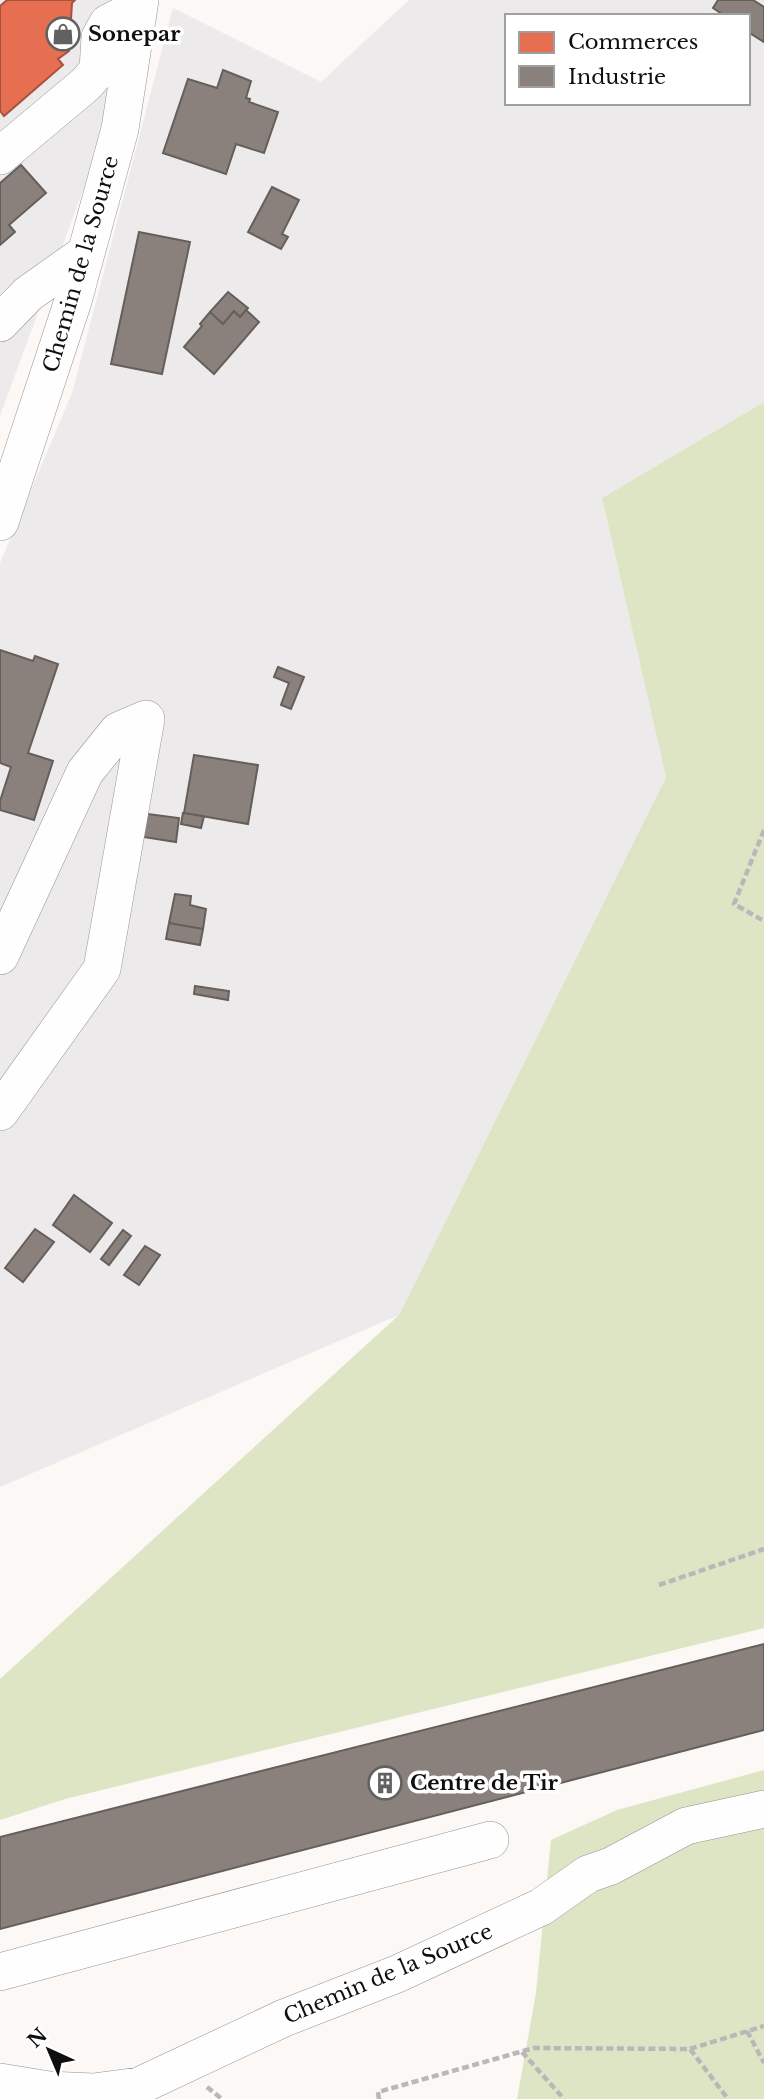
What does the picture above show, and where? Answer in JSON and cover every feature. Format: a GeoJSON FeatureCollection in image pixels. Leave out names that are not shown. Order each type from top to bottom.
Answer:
{"type":"FeatureCollection","features":[{"type":"Feature","properties":{"kind":"street"},"geometry":{"type":"LineString","coordinates":[[0,156],[86,84],[98,70],[100,37],[108,23],[139,4]]}},
{"type":"Feature","properties":{"kind":"street","name":"Chemin de la Source"},"geometry":{"type":"LineString","coordinates":[[0,522],[73,300],[120,129],[139,4]]}},
{"type":"Feature","properties":{"kind":"street"},"geometry":{"type":"LineString","coordinates":[[0,323],[28,294],[86,253]]}},
{"type":"Feature","properties":{"kind":"street"},"geometry":{"type":"LineString","coordinates":[[0,956],[85,772],[118,731],[145,719],[102,969],[0,1112]]}},
{"type":"Feature","properties":{"kind":"street","name":"Chemin de la Source"},"geometry":{"type":"LineString","coordinates":[[0,2082],[49,2090],[93,2092],[139,2086],[285,2018],[397,1974],[541,1907],[587,1874],[611,1866],[686,1826],[764,1810]]}},
{"type":"Feature","properties":{"kind":"street"},"geometry":{"type":"LineString","coordinates":[[0,1972],[489,1840]]}},
{"type":"Feature","properties":{"kind":"path"},"geometry":{"type":"LineString","coordinates":[[764,830],[734,904],[764,921]]}},
{"type":"Feature","properties":{"kind":"path"},"geometry":{"type":"LineString","coordinates":[[659,1586],[764,1549]]}},
{"type":"Feature","properties":{"kind":"path"},"geometry":{"type":"LineString","coordinates":[[379,2099],[378,2092],[534,2048],[690,2049],[764,2026]]}},
{"type":"Feature","properties":{"kind":"path"},"geometry":{"type":"LineString","coordinates":[[747,2031],[764,2063]]}},
{"type":"Feature","properties":{"kind":"path"},"geometry":{"type":"LineString","coordinates":[[690,2049],[728,2099]]}},
{"type":"Feature","properties":{"kind":"path"},"geometry":{"type":"LineString","coordinates":[[522,2052],[564,2099]]}},
{"type":"Feature","properties":{"kind":"shaded area"},"geometry":{"type":"Polygon","coordinates":[[[0,0],[119,0],[99,147],[0,416],[0,0]]]}},
{"type":"Feature","properties":{"kind":"shaded area"},"geometry":{"type":"Polygon","coordinates":[[[409,0],[764,0],[764,402],[602,498],[666,777],[399,1315],[0,1487],[0,563],[72,393],[173,8],[321,82],[409,0]]]}},
{"type":"Feature","properties":{"kind":"green space"},"geometry":{"type":"Polygon","coordinates":[[[764,402],[764,1628],[65,1799],[0,1820],[0,1679],[399,1315],[666,777],[602,498],[764,402]]]}},
{"type":"Feature","properties":{"kind":"green space"},"geometry":{"type":"Polygon","coordinates":[[[764,1770],[764,2099],[517,2099],[536,1993],[551,1840],[617,1810],[764,1770]]]}},
{"type":"Feature","properties":{"kind":"building: Commerces"},"geometry":{"type":"Polygon","coordinates":[[[7,0],[75,0],[72,3],[69,51],[58,59],[63,65],[4,116],[0,111],[0,6],[7,0]]]}},
{"type":"Feature","properties":{"kind":"building: Industrie"},"geometry":{"type":"Polygon","coordinates":[[[718,0],[753,0],[764,7],[764,42],[750,33],[750,14],[722,14],[713,8],[718,0]]]}},
{"type":"Feature","properties":{"kind":"building: Industrie"},"geometry":{"type":"Polygon","coordinates":[[[223,70],[251,81],[246,98],[250,99],[249,102],[278,112],[264,153],[236,144],[226,174],[163,153],[188,79],[217,88],[223,70]]]}},
{"type":"Feature","properties":{"kind":"building: Industrie"},"geometry":{"type":"Polygon","coordinates":[[[21,165],[46,193],[9,225],[15,232],[0,245],[0,183],[21,165]]]}},
{"type":"Feature","properties":{"kind":"building: Industrie"},"geometry":{"type":"Polygon","coordinates":[[[272,187],[299,200],[282,234],[288,237],[281,249],[248,232],[272,187]]]}},
{"type":"Feature","properties":{"kind":"building: Industrie"},"geometry":{"type":"Polygon","coordinates":[[[139,232],[190,242],[162,374],[111,364],[139,232]]]}},
{"type":"Feature","properties":{"kind":"building: Industrie"},"geometry":{"type":"Polygon","coordinates":[[[228,292],[248,308],[240,317],[234,311],[223,324],[210,312],[228,292]]]}},
{"type":"Feature","properties":{"kind":"building: Industrie"},"geometry":{"type":"Polygon","coordinates":[[[246,310],[259,322],[214,374],[184,347],[210,312],[223,324],[234,311],[240,317],[246,310]]]}},
{"type":"Feature","properties":{"kind":"building: Industrie"},"geometry":{"type":"Polygon","coordinates":[[[0,650],[33,661],[35,656],[58,664],[28,753],[53,761],[34,820],[0,810],[0,801],[11,767],[0,763],[0,650]]]}},
{"type":"Feature","properties":{"kind":"building: Industrie"},"geometry":{"type":"Polygon","coordinates":[[[278,667],[304,677],[291,709],[281,705],[289,683],[274,677],[278,667]]]}},
{"type":"Feature","properties":{"kind":"building: Industrie"},"geometry":{"type":"Polygon","coordinates":[[[194,755],[258,765],[248,824],[184,813],[194,755]]]}},
{"type":"Feature","properties":{"kind":"building: Industrie"},"geometry":{"type":"Polygon","coordinates":[[[140,813],[179,818],[176,842],[137,836],[140,813]]]}},
{"type":"Feature","properties":{"kind":"building: Industrie"},"geometry":{"type":"Polygon","coordinates":[[[183,813],[204,816],[201,828],[181,824],[183,813]]]}},
{"type":"Feature","properties":{"kind":"building: Industrie"},"geometry":{"type":"Polygon","coordinates":[[[175,894],[191,896],[190,905],[206,909],[203,929],[169,923],[175,894]]]}},
{"type":"Feature","properties":{"kind":"building: Industrie"},"geometry":{"type":"Polygon","coordinates":[[[169,923],[203,929],[200,945],[166,939],[169,923]]]}},
{"type":"Feature","properties":{"kind":"building: Industrie"},"geometry":{"type":"Polygon","coordinates":[[[195,986],[229,991],[228,1000],[194,994],[195,986]]]}},
{"type":"Feature","properties":{"kind":"building: Industrie"},"geometry":{"type":"Polygon","coordinates":[[[74,1195],[112,1223],[90,1252],[53,1225],[74,1195]]]}},
{"type":"Feature","properties":{"kind":"building: Industrie"},"geometry":{"type":"Polygon","coordinates":[[[35,1229],[54,1242],[23,1282],[5,1268],[35,1229]]]}},
{"type":"Feature","properties":{"kind":"building: Industrie"},"geometry":{"type":"Polygon","coordinates":[[[123,1230],[131,1236],[109,1265],[101,1259],[123,1230]]]}},
{"type":"Feature","properties":{"kind":"building: Industrie"},"geometry":{"type":"Polygon","coordinates":[[[145,1246],[160,1255],[139,1285],[124,1275],[145,1246]]]}},
{"type":"Feature","properties":{"kind":"building: Industrie","name":"Centre de Tir"},"geometry":{"type":"Polygon","coordinates":[[[764,1644],[764,1730],[0,1929],[0,1837],[764,1644]]]}},
{"type":"Feature","properties":{"kind":"place","name":"Sonepar"},"geometry":{"type":"Point","coordinates":[63,34]}},
{"type":"Feature","properties":{"kind":"place","name":"Centre de Tir"},"geometry":{"type":"Point","coordinates":[385,1783]}}]}
